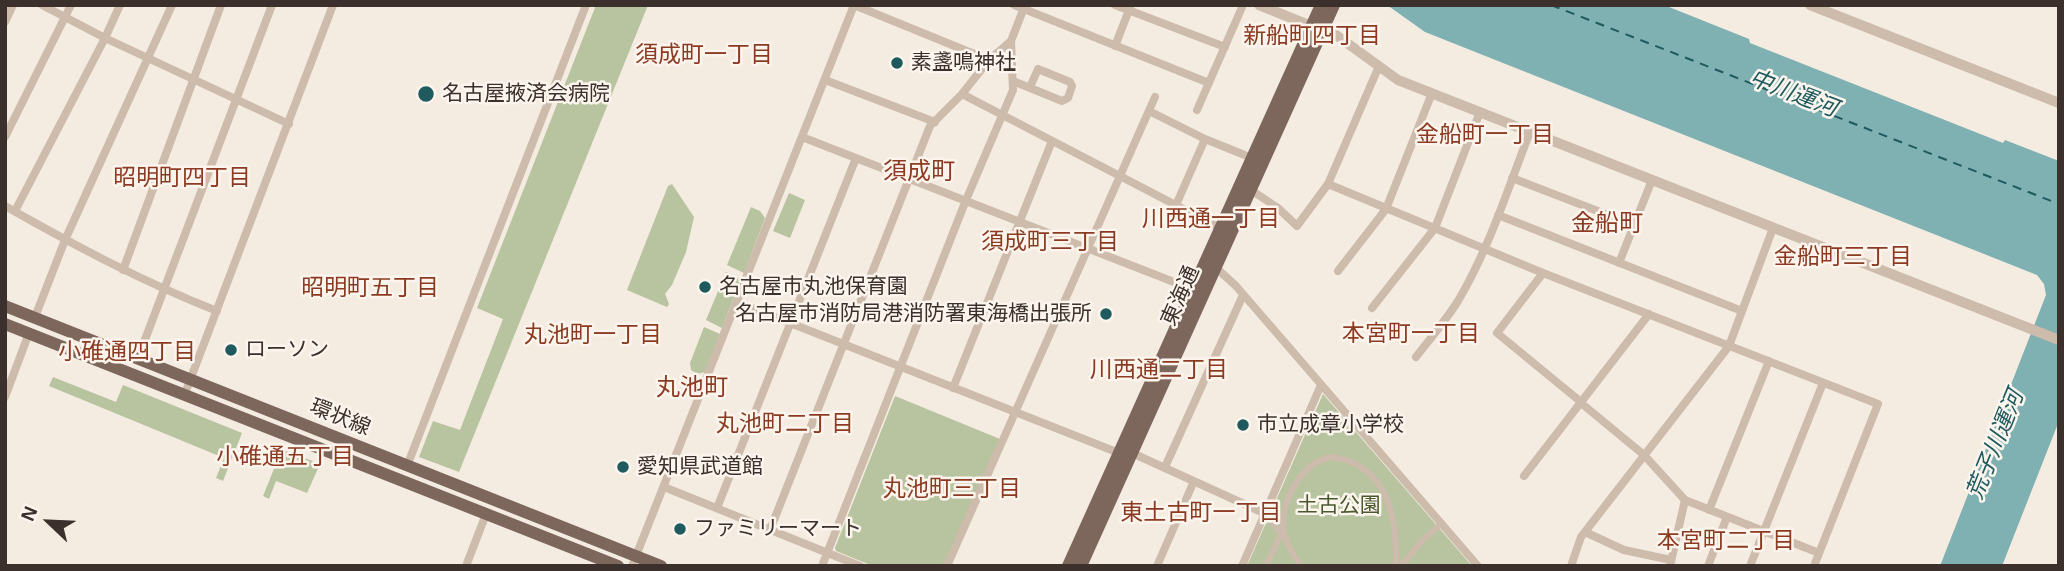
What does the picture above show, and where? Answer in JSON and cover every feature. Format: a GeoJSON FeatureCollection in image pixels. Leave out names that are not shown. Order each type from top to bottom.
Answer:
{"type":"FeatureCollection","features":[{"type":"Feature","properties":{"kind":"main road"},"geometry":{"type":"LineString","coordinates":[[1211,263],[1220,228],[1318,26],[1321,5]]}},
{"type":"Feature","properties":{"kind":"main road","name":"東海通"},"geometry":{"type":"LineString","coordinates":[[1081,566],[1125,453],[1198,291],[1251,190],[1318,26],[1334,5]]}},
{"type":"Feature","properties":{"kind":"main road","name":"環状線"},"geometry":{"type":"LineString","coordinates":[[5,306],[407,466],[634,561],[661,566]]}},
{"type":"Feature","properties":{"kind":"main road","name":"環状線"},"geometry":{"type":"LineString","coordinates":[[5,324],[618,566]]}},
{"type":"Feature","properties":{"kind":"main road"},"geometry":{"type":"LineString","coordinates":[[1068,566],[1125,453]]}},
{"type":"Feature","properties":{"kind":"street"},"geometry":{"type":"LineString","coordinates":[[5,22],[13,5]]}},
{"type":"Feature","properties":{"kind":"street"},"geometry":{"type":"LineString","coordinates":[[42,5],[105,38],[289,124]]}},
{"type":"Feature","properties":{"kind":"street"},"geometry":{"type":"LineString","coordinates":[[5,137],[71,5]]}},
{"type":"Feature","properties":{"kind":"street"},"geometry":{"type":"LineString","coordinates":[[15,211],[120,5]]}},
{"type":"Feature","properties":{"kind":"street"},"geometry":{"type":"LineString","coordinates":[[35,317],[65,240],[172,5]]}},
{"type":"Feature","properties":{"kind":"street"},"geometry":{"type":"LineString","coordinates":[[123,270],[221,5]]}},
{"type":"Feature","properties":{"kind":"street"},"geometry":{"type":"LineString","coordinates":[[138,358],[272,5]]}},
{"type":"Feature","properties":{"kind":"street"},"geometry":{"type":"LineString","coordinates":[[184,396],[333,5]]}},
{"type":"Feature","properties":{"kind":"street"},"geometry":{"type":"LineString","coordinates":[[407,466],[586,5]]}},
{"type":"Feature","properties":{"kind":"street"},"geometry":{"type":"LineString","coordinates":[[634,561],[854,5],[989,60]]}},
{"type":"Feature","properties":{"kind":"street"},"geometry":{"type":"LineString","coordinates":[[1014,5],[1209,83]]}},
{"type":"Feature","properties":{"kind":"street"},"geometry":{"type":"LineString","coordinates":[[1115,5],[1130,8],[1225,47]]}},
{"type":"Feature","properties":{"kind":"street"},"geometry":{"type":"LineString","coordinates":[[1197,110],[1243,5]]}},
{"type":"Feature","properties":{"kind":"street"},"geometry":{"type":"LineString","coordinates":[[1259,5],[1318,26],[1398,80],[2059,340]]}},
{"type":"Feature","properties":{"kind":"street"},"geometry":{"type":"LineString","coordinates":[[1810,5],[2059,103]]}},
{"type":"Feature","properties":{"kind":"street"},"geometry":{"type":"LineString","coordinates":[[822,566],[966,200],[1013,90],[1011,41],[1024,7]]}},
{"type":"Feature","properties":{"kind":"street"},"geometry":{"type":"LineString","coordinates":[[1115,46],[1130,8]]}},
{"type":"Feature","properties":{"kind":"street"},"geometry":{"type":"LineString","coordinates":[[770,530],[930,126],[962,94],[989,60],[1011,41]]}},
{"type":"Feature","properties":{"kind":"street"},"geometry":{"type":"LineString","coordinates":[[1251,190],[1278,208],[1297,226],[1328,184],[1379,66]]}},
{"type":"Feature","properties":{"kind":"street"},"geometry":{"type":"LineString","coordinates":[[1013,81],[1062,101],[1068,98],[1072,86],[1070,82],[1038,69],[1030,87]]}},
{"type":"Feature","properties":{"kind":"street"},"geometry":{"type":"LineString","coordinates":[[825,80],[935,121]]}},
{"type":"Feature","properties":{"kind":"street"},"geometry":{"type":"LineString","coordinates":[[1338,271],[1386,209],[1433,93]]}},
{"type":"Feature","properties":{"kind":"street"},"geometry":{"type":"LineString","coordinates":[[962,94],[1220,228]]}},
{"type":"Feature","properties":{"kind":"street"},"geometry":{"type":"LineString","coordinates":[[947,566],[1155,97]]}},
{"type":"Feature","properties":{"kind":"street"},"geometry":{"type":"LineString","coordinates":[[1149,111],[1205,139],[1252,158]]}},
{"type":"Feature","properties":{"kind":"street"},"geometry":{"type":"LineString","coordinates":[[1372,308],[1435,228],[1480,112]]}},
{"type":"Feature","properties":{"kind":"street"},"geometry":{"type":"LineString","coordinates":[[1416,357],[1457,303],[1484,249],[1530,132]]}},
{"type":"Feature","properties":{"kind":"street"},"geometry":{"type":"LineString","coordinates":[[802,137],[1198,291]]}},
{"type":"Feature","properties":{"kind":"street"},"geometry":{"type":"LineString","coordinates":[[1176,205],[1205,139]]}},
{"type":"Feature","properties":{"kind":"street"},"geometry":{"type":"LineString","coordinates":[[953,388],[1052,141]]}},
{"type":"Feature","properties":{"kind":"street"},"geometry":{"type":"LineString","coordinates":[[718,508],[856,158]]}},
{"type":"Feature","properties":{"kind":"street"},"geometry":{"type":"LineString","coordinates":[[1512,178],[1634,225]]}},
{"type":"Feature","properties":{"kind":"street"},"geometry":{"type":"LineString","coordinates":[[1619,263],[1652,180]]}},
{"type":"Feature","properties":{"kind":"street"},"geometry":{"type":"LineString","coordinates":[[1328,184],[1543,273],[1878,404],[1814,566]]}},
{"type":"Feature","properties":{"kind":"street"},"geometry":{"type":"LineString","coordinates":[[5,206],[164,291],[217,311]]}},
{"type":"Feature","properties":{"kind":"street"},"geometry":{"type":"LineString","coordinates":[[1497,215],[1742,311]]}},
{"type":"Feature","properties":{"kind":"street"},"geometry":{"type":"LineString","coordinates":[[1571,566],[1576,547],[1585,532],[1729,346],[1773,228]]}},
{"type":"Feature","properties":{"kind":"street"},"geometry":{"type":"LineString","coordinates":[[1211,263],[1243,295],[1478,566]]}},
{"type":"Feature","properties":{"kind":"street"},"geometry":{"type":"LineString","coordinates":[[1543,273],[1497,333],[1644,455],[1685,500],[1819,553]]}},
{"type":"Feature","properties":{"kind":"street"},"geometry":{"type":"LineString","coordinates":[[1165,467],[1243,295]]}},
{"type":"Feature","properties":{"kind":"street"},"geometry":{"type":"LineString","coordinates":[[737,302],[1016,413],[1165,467],[1266,514],[1283,534],[1301,566]]}},
{"type":"Feature","properties":{"kind":"street"},"geometry":{"type":"LineString","coordinates":[[1524,476],[1649,314]]}},
{"type":"Feature","properties":{"kind":"street"},"geometry":{"type":"LineString","coordinates":[[5,397],[29,333]]}},
{"type":"Feature","properties":{"kind":"street"},"geometry":{"type":"LineString","coordinates":[[1709,510],[1769,361]]}},
{"type":"Feature","properties":{"kind":"street"},"geometry":{"type":"LineString","coordinates":[[1750,566],[1823,383]]}},
{"type":"Feature","properties":{"kind":"street"},"geometry":{"type":"LineString","coordinates":[[1242,566],[1321,385]]}},
{"type":"Feature","properties":{"kind":"street"},"geometry":{"type":"LineString","coordinates":[[1266,566],[1283,534],[1285,512],[1302,473],[1322,460],[1342,458],[1361,466],[1371,475],[1386,497],[1392,513],[1396,566]]}},
{"type":"Feature","properties":{"kind":"street"},"geometry":{"type":"LineString","coordinates":[[1157,566],[1195,481]]}},
{"type":"Feature","properties":{"kind":"street"},"geometry":{"type":"LineString","coordinates":[[664,487],[860,566]]}},
{"type":"Feature","properties":{"kind":"street"},"geometry":{"type":"LineString","coordinates":[[1585,532],[1624,550],[1671,563],[1685,500]]}},
{"type":"Feature","properties":{"kind":"street"},"geometry":{"type":"LineString","coordinates":[[466,566],[486,514]]}},
{"type":"Feature","properties":{"kind":"street"},"geometry":{"type":"LineString","coordinates":[[1708,566],[1727,517]]}},
{"type":"Feature","properties":{"kind":"street"},"geometry":{"type":"LineString","coordinates":[[1401,566],[1442,523]]}},
{"type":"Feature","properties":{"kind":"green space"},"geometry":{"type":"Polygon","coordinates":[[[596,5],[648,5],[459,472],[419,457],[433,421],[460,430],[503,319],[477,308],[596,5]]]}},
{"type":"Feature","properties":{"kind":"green space"},"geometry":{"type":"Polygon","coordinates":[[[672,184],[694,217],[686,252],[672,285],[665,294],[669,304],[667,307],[627,290],[668,186],[672,184]]]}},
{"type":"Feature","properties":{"kind":"green space"},"geometry":{"type":"Polygon","coordinates":[[[789,193],[805,200],[790,238],[773,231],[789,193]]]}},
{"type":"Feature","properties":{"kind":"green space"},"geometry":{"type":"Polygon","coordinates":[[[751,207],[760,211],[765,218],[744,273],[727,265],[751,207]]]}},
{"type":"Feature","properties":{"kind":"green space"},"geometry":{"type":"Polygon","coordinates":[[[726,272],[741,279],[722,328],[706,320],[726,272]]]}},
{"type":"Feature","properties":{"kind":"green space"},"geometry":{"type":"Polygon","coordinates":[[[704,327],[720,334],[705,372],[697,374],[691,370],[690,363],[704,327]]]}},
{"type":"Feature","properties":{"kind":"green space"},"geometry":{"type":"Polygon","coordinates":[[[53,377],[116,402],[123,385],[242,433],[223,481],[216,478],[224,458],[49,386],[53,377]]]}},
{"type":"Feature","properties":{"kind":"green space","name":"土古公園"},"geometry":{"type":"Polygon","coordinates":[[[1323,394],[1472,566],[1247,566],[1323,394]]]}},
{"type":"Feature","properties":{"kind":"green space"},"geometry":{"type":"Polygon","coordinates":[[[895,396],[1000,439],[944,566],[873,566],[836,551],[835,548],[895,396]]]}},
{"type":"Feature","properties":{"kind":"green space"},"geometry":{"type":"Polygon","coordinates":[[[282,449],[320,464],[307,493],[276,481],[269,499],[263,496],[282,449]]]}},
{"type":"Feature","properties":{"kind":"water"},"geometry":{"type":"Polygon","coordinates":[[[1387,5],[1664,5],[1749,39],[1750,43],[2003,143],[2005,140],[2059,161],[2059,421],[2002,566],[1940,566],[2046,295],[2044,284],[2037,275],[1425,32],[1387,5]]]}},
{"type":"Feature","properties":{"kind":"ferry route"},"geometry":{"type":"LineString","coordinates":[[1551,5],[2059,204]]}},
{"type":"Feature","properties":{"kind":"place","name":"素盞鳴神社"},"geometry":{"type":"Point","coordinates":[897,63]}},
{"type":"Feature","properties":{"kind":"place","name":"名古屋掖済会病院"},"geometry":{"type":"Point","coordinates":[426,94]}},
{"type":"Feature","properties":{"kind":"place","name":"名古屋市丸池保育園"},"geometry":{"type":"Point","coordinates":[705,287]}},
{"type":"Feature","properties":{"kind":"place","name":"名古屋市消防局港消防署東海橋出張所"},"geometry":{"type":"Point","coordinates":[1106,314]}},
{"type":"Feature","properties":{"kind":"place","name":"ローソン"},"geometry":{"type":"Point","coordinates":[231,350]}},
{"type":"Feature","properties":{"kind":"place","name":"市立成章小学校"},"geometry":{"type":"Point","coordinates":[1243,425]}},
{"type":"Feature","properties":{"kind":"place","name":"愛知県武道館"},"geometry":{"type":"Point","coordinates":[623,467]}},
{"type":"Feature","properties":{"kind":"place","name":"ファミリーマート"},"geometry":{"type":"Point","coordinates":[680,529]}},
{"type":"Feature","properties":{"kind":"district","name":"新船町四丁目"},"geometry":{"type":"Point","coordinates":[1312,37]}},
{"type":"Feature","properties":{"kind":"district","name":"須成町一丁目"},"geometry":{"type":"Point","coordinates":[704,56]}},
{"type":"Feature","properties":{"kind":"district","name":"金船町一丁目"},"geometry":{"type":"Point","coordinates":[1485,136]}},
{"type":"Feature","properties":{"kind":"district","name":"須成町"},"geometry":{"type":"Point","coordinates":[919,172]}},
{"type":"Feature","properties":{"kind":"district","name":"昭明町四丁目"},"geometry":{"type":"Point","coordinates":[182,179]}},
{"type":"Feature","properties":{"kind":"district","name":"川西通一丁目"},"geometry":{"type":"Point","coordinates":[1211,220]}},
{"type":"Feature","properties":{"kind":"district","name":"金船町"},"geometry":{"type":"Point","coordinates":[1607,224]}},
{"type":"Feature","properties":{"kind":"district","name":"須成町三丁目"},"geometry":{"type":"Point","coordinates":[1050,243]}},
{"type":"Feature","properties":{"kind":"district","name":"金船町三丁目"},"geometry":{"type":"Point","coordinates":[1843,258]}},
{"type":"Feature","properties":{"kind":"district","name":"昭明町五丁目"},"geometry":{"type":"Point","coordinates":[370,289]}},
{"type":"Feature","properties":{"kind":"district","name":"本宮町一丁目"},"geometry":{"type":"Point","coordinates":[1411,335]}},
{"type":"Feature","properties":{"kind":"district","name":"丸池町一丁目"},"geometry":{"type":"Point","coordinates":[593,336]}},
{"type":"Feature","properties":{"kind":"district","name":"小碓通四丁目"},"geometry":{"type":"Point","coordinates":[127,353]}},
{"type":"Feature","properties":{"kind":"district","name":"川西通二丁目"},"geometry":{"type":"Point","coordinates":[1159,371]}},
{"type":"Feature","properties":{"kind":"district","name":"丸池町"},"geometry":{"type":"Point","coordinates":[692,388]}},
{"type":"Feature","properties":{"kind":"district","name":"丸池町二丁目"},"geometry":{"type":"Point","coordinates":[785,425]}},
{"type":"Feature","properties":{"kind":"district","name":"小碓通五丁目"},"geometry":{"type":"Point","coordinates":[285,458]}},
{"type":"Feature","properties":{"kind":"district","name":"丸池町三丁目"},"geometry":{"type":"Point","coordinates":[952,490]}},
{"type":"Feature","properties":{"kind":"district","name":"東土古町一丁目"},"geometry":{"type":"Point","coordinates":[1201,514]}},
{"type":"Feature","properties":{"kind":"district","name":"本宮町二丁目"},"geometry":{"type":"Point","coordinates":[1726,542]}},
{"type":"Feature","properties":{"kind":"water label","name":"中川運河"},"geometry":{"type":"Point","coordinates":[1793,94]}},
{"type":"Feature","properties":{"kind":"water label","name":"荒子川運河"},"geometry":{"type":"Point","coordinates":[1996,445]}}]}
